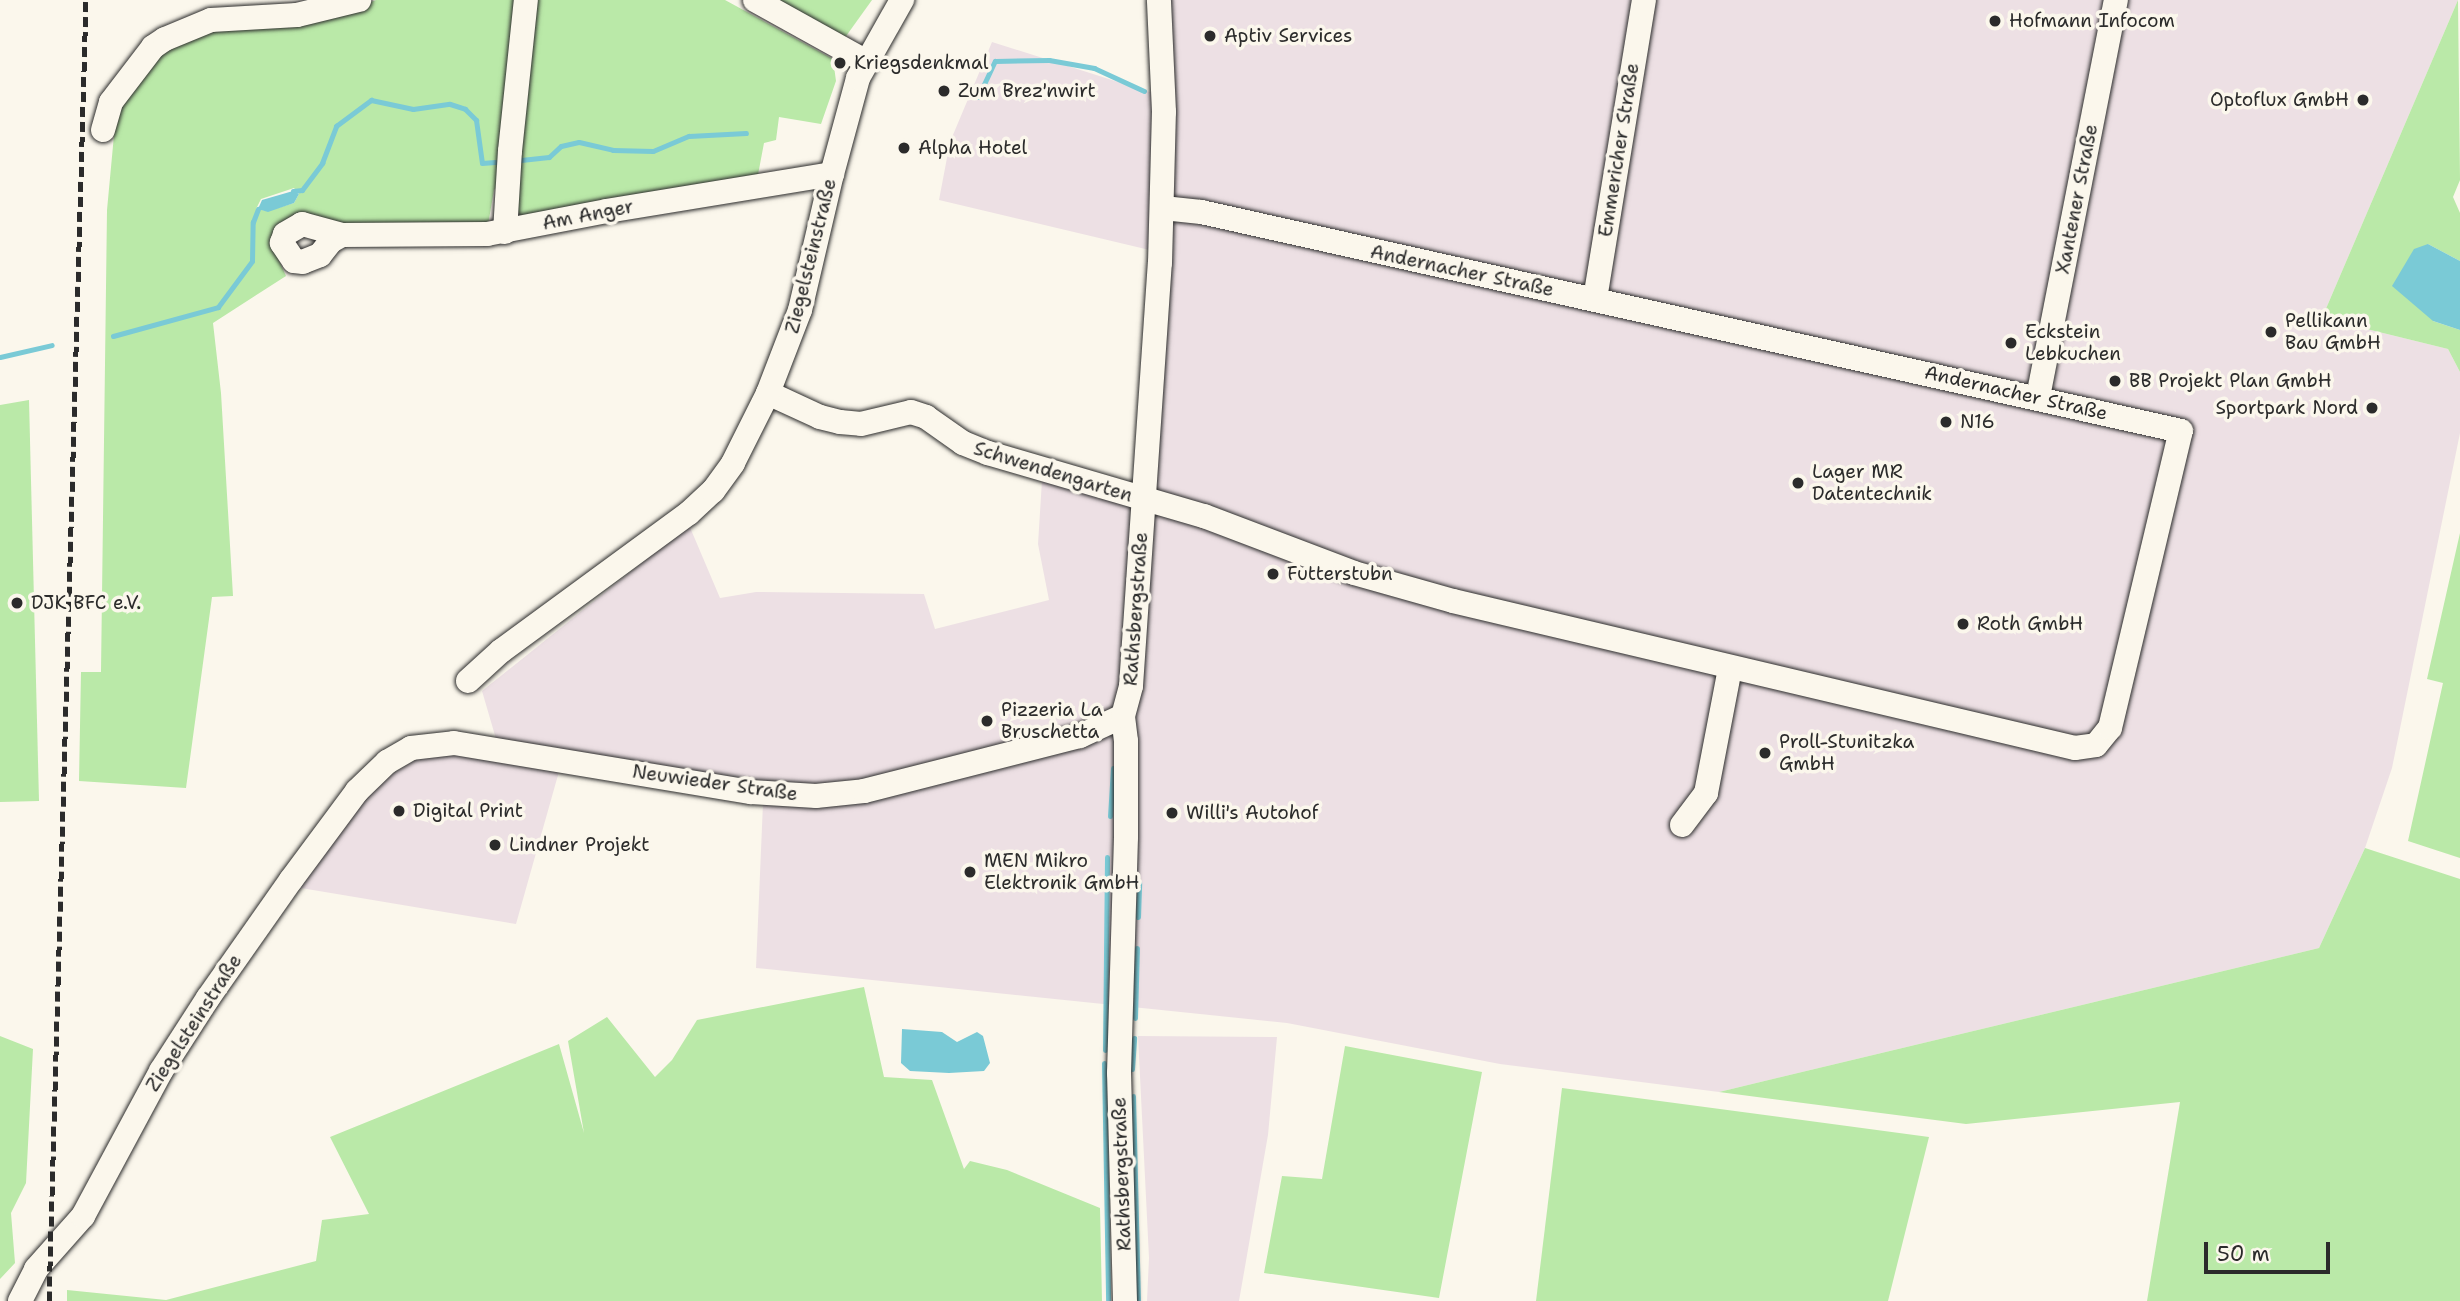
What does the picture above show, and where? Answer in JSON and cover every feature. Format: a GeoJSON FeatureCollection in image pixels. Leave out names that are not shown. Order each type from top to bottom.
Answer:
{"type":"FeatureCollection","features":[{"type":"Feature","properties":{"kind":"street"},"geometry":{"type":"LineString","coordinates":[[103,130],[111,102],[153,47],[211,10],[297,15],[359,0]]}},
{"type":"Feature","properties":{"kind":"street"},"geometry":{"type":"LineString","coordinates":[[505,232],[510,150],[526,0]]}},
{"type":"Feature","properties":{"kind":"street"},"geometry":{"type":"LineString","coordinates":[[755,0],[866,61]]}},
{"type":"Feature","properties":{"kind":"street","name":"Ziegelsteinstraße"},"geometry":{"type":"LineString","coordinates":[[468,681],[501,651],[689,513],[705,498],[733,463],[768,393],[800,310],[832,174],[866,61],[902,0]]}},
{"type":"Feature","properties":{"kind":"street","name":"Rathsbergstraße"},"geometry":{"type":"LineString","coordinates":[[1125,1301],[1119,1060],[1126,837],[1126,741],[1123,716],[1131,687],[1163,208],[1164,112],[1159,0]]}},
{"type":"Feature","properties":{"kind":"street","name":"Emmericher Straße"},"geometry":{"type":"LineString","coordinates":[[1595,299],[1644,0]]}},
{"type":"Feature","properties":{"kind":"street","name":"Xantener Straße"},"geometry":{"type":"LineString","coordinates":[[2038,397],[2116,0]]}},
{"type":"Feature","properties":{"kind":"street","name":"Am Anger"},"geometry":{"type":"LineString","coordinates":[[342,235],[505,232],[607,211],[832,174]]}},
{"type":"Feature","properties":{"kind":"street","name":"Andernacher Straße"},"geometry":{"type":"LineString","coordinates":[[1144,500],[1204,516],[1354,573],[1401,587],[1730,668],[2075,748],[2096,745],[2110,728],[2181,431],[1200,212],[1163,208]]}},
{"type":"Feature","properties":{"kind":"street","name":"Schwendengarten"},"geometry":{"type":"LineString","coordinates":[[768,393],[820,417],[840,422],[881,421],[911,412],[926,417],[963,443],[988,453],[1144,500]]}},
{"type":"Feature","properties":{"kind":"street"},"geometry":{"type":"LineString","coordinates":[[1682,825],[1706,793],[1730,668]]}},
{"type":"Feature","properties":{"kind":"street","name":"Neuwieder Straße"},"geometry":{"type":"LineString","coordinates":[[387,762],[420,745],[454,743],[751,792],[817,796],[864,791],[1080,736],[1123,716]]}},
{"type":"Feature","properties":{"kind":"street","name":"Ziegelsteinstraße"},"geometry":{"type":"LineString","coordinates":[[21,1298],[36,1269],[87,1209],[137,1113],[208,998],[340,812],[356,791],[387,762]]}},
{"type":"Feature","properties":{"kind":"shaded area"},"geometry":{"type":"Polygon","coordinates":[[[1159,0],[2458,0],[2322,318],[2448,349],[2460,372],[2460,433],[2392,768],[2365,848],[2319,948],[1719,1092],[1500,1064],[1287,1023],[756,968],[763,803],[560,768],[516,924],[295,887],[370,788],[424,754],[501,756],[482,691],[689,525],[720,598],[756,592],[924,594],[935,629],[1049,600],[1038,544],[1043,464],[1142,487],[1158,252],[939,200],[950,142],[992,42],[1156,94],[1159,0]]]}},
{"type":"Feature","properties":{"kind":"shaded area"},"geometry":{"type":"Polygon","coordinates":[[[1138,1036],[1277,1037],[1268,1135],[1239,1301],[1147,1301],[1149,1258],[1138,1036]]]}},
{"type":"Feature","properties":{"kind":"green space"},"geometry":{"type":"Polygon","coordinates":[[[376,0],[520,0],[498,186],[494,190],[488,225],[456,222],[340,224],[303,218],[276,225],[273,247],[286,276],[213,323],[221,393],[233,596],[212,597],[186,788],[79,781],[81,672],[101,672],[107,210],[117,103],[161,47],[211,28],[349,10],[376,0]],[[294,188],[261,199],[256,209],[268,211],[294,203],[299,194],[294,188]]]}},
{"type":"Feature","properties":{"kind":"green space"},"geometry":{"type":"Polygon","coordinates":[[[532,0],[725,0],[833,59],[836,81],[821,124],[779,117],[776,140],[764,143],[757,180],[521,216],[515,207],[532,0]]]}},
{"type":"Feature","properties":{"kind":"green space"},"geometry":{"type":"Polygon","coordinates":[[[773,0],[872,0],[844,39],[773,0]]]}},
{"type":"Feature","properties":{"kind":"green space"},"geometry":{"type":"Polygon","coordinates":[[[2458,0],[2460,180],[2453,197],[2460,213],[2460,261],[2428,244],[2433,321],[2460,330],[2460,372],[2448,349],[2322,318],[2458,0]]]}},
{"type":"Feature","properties":{"kind":"green space","name":"DJK BFC e.V."},"geometry":{"type":"Polygon","coordinates":[[[29,400],[39,801],[0,802],[0,405],[29,400]]]}},
{"type":"Feature","properties":{"kind":"green space"},"geometry":{"type":"Polygon","coordinates":[[[2460,533],[2460,858],[2408,841],[2443,683],[2427,679],[2460,533]]]}},
{"type":"Feature","properties":{"kind":"green space"},"geometry":{"type":"Polygon","coordinates":[[[2365,848],[2460,879],[2460,1301],[2147,1301],[2180,1102],[1966,1124],[1719,1092],[2319,948],[2365,848]]]}},
{"type":"Feature","properties":{"kind":"green space"},"geometry":{"type":"Polygon","coordinates":[[[864,987],[884,1077],[932,1080],[964,1169],[970,1161],[1007,1170],[1100,1208],[1102,1301],[67,1301],[67,1290],[166,1300],[316,1261],[322,1220],[369,1214],[330,1137],[559,1044],[584,1133],[568,1041],[607,1017],[655,1077],[672,1060],[697,1020],[864,987]]]}},
{"type":"Feature","properties":{"kind":"green space"},"geometry":{"type":"Polygon","coordinates":[[[0,1036],[33,1049],[26,1183],[11,1213],[15,1263],[0,1279],[0,1036]]]}},
{"type":"Feature","properties":{"kind":"green space"},"geometry":{"type":"Polygon","coordinates":[[[1345,1046],[1482,1072],[1439,1298],[1264,1273],[1282,1176],[1322,1179],[1345,1046]]]}},
{"type":"Feature","properties":{"kind":"green space"},"geometry":{"type":"Polygon","coordinates":[[[1562,1088],[1929,1137],[1888,1301],[1536,1301],[1562,1088]]]}},
{"type":"Feature","properties":{"kind":"water"},"geometry":{"type":"Polygon","coordinates":[[[293,191],[299,194],[294,203],[268,212],[258,209],[262,200],[293,191]]]}},
{"type":"Feature","properties":{"kind":"water"},"geometry":{"type":"Polygon","coordinates":[[[2428,244],[2460,261],[2460,330],[2433,321],[2392,286],[2414,249],[2428,244]]]}},
{"type":"Feature","properties":{"kind":"water"},"geometry":{"type":"Polygon","coordinates":[[[902,1029],[942,1032],[957,1042],[977,1032],[983,1036],[990,1063],[984,1071],[910,1071],[901,1063],[902,1029]]]}},
{"type":"Feature","properties":{"kind":"waterway"},"geometry":{"type":"LineString","coordinates":[[978,97],[995,61],[1049,60],[1094,68],[1144,91]]}},
{"type":"Feature","properties":{"kind":"waterway"},"geometry":{"type":"LineString","coordinates":[[293,191],[302,190],[322,163],[336,126],[371,100],[413,109],[450,104],[465,109],[476,120],[482,163],[495,162]]}},
{"type":"Feature","properties":{"kind":"waterway"},"geometry":{"type":"LineString","coordinates":[[521,160],[549,157],[561,146],[579,142],[613,150],[653,151],[689,136],[746,133]]}},
{"type":"Feature","properties":{"kind":"waterway"},"geometry":{"type":"LineString","coordinates":[[113,336],[218,307],[252,261],[253,222],[258,209]]}},
{"type":"Feature","properties":{"kind":"waterway"},"geometry":{"type":"LineString","coordinates":[[0,357],[52,345]]}},
{"type":"Feature","properties":{"kind":"waterway"},"geometry":{"type":"LineString","coordinates":[[1110,816],[1113,768]]}},
{"type":"Feature","properties":{"kind":"waterway"},"geometry":{"type":"LineString","coordinates":[[1105,1050],[1107,857]]}},
{"type":"Feature","properties":{"kind":"waterway"},"geometry":{"type":"LineString","coordinates":[[1138,917],[1139,883]]}},
{"type":"Feature","properties":{"kind":"waterway"},"geometry":{"type":"LineString","coordinates":[[1135,1018],[1137,948]]}},
{"type":"Feature","properties":{"kind":"waterway"},"geometry":{"type":"LineString","coordinates":[[1132,1069],[1134,1038]]}},
{"type":"Feature","properties":{"kind":"waterway"},"geometry":{"type":"LineString","coordinates":[[1104,1063],[1108,1301]]}},
{"type":"Feature","properties":{"kind":"waterway"},"geometry":{"type":"LineString","coordinates":[[1133,1096],[1138,1301]]}},
{"type":"Feature","properties":{"kind":"railway"},"geometry":{"type":"LineString","coordinates":[[49,1301],[86,0]]}},
{"type":"Feature","properties":{"kind":"place","name":"Hofmann Infocom"},"geometry":{"type":"Point","coordinates":[1995,21]}},
{"type":"Feature","properties":{"kind":"place","name":"Aptiv Services"},"geometry":{"type":"Point","coordinates":[1210,36]}},
{"type":"Feature","properties":{"kind":"place","name":"Kriegsdenkmal"},"geometry":{"type":"Point","coordinates":[840,63]}},
{"type":"Feature","properties":{"kind":"place","name":"Zum Brez'nwirt"},"geometry":{"type":"Point","coordinates":[944,91]}},
{"type":"Feature","properties":{"kind":"place","name":"Optoflux GmbH"},"geometry":{"type":"Point","coordinates":[2363,100]}},
{"type":"Feature","properties":{"kind":"place","name":"Alpha Hotel"},"geometry":{"type":"Point","coordinates":[904,148]}},
{"type":"Feature","properties":{"kind":"place","name":"Pellikann Bau GmbH"},"geometry":{"type":"Point","coordinates":[2271,332]}},
{"type":"Feature","properties":{"kind":"place","name":"Eckstein Lebkuchen"},"geometry":{"type":"Point","coordinates":[2011,343]}},
{"type":"Feature","properties":{"kind":"place","name":"BB Projekt Plan GmbH"},"geometry":{"type":"Point","coordinates":[2115,381]}},
{"type":"Feature","properties":{"kind":"place","name":"Sportpark Nord"},"geometry":{"type":"Point","coordinates":[2372,408]}},
{"type":"Feature","properties":{"kind":"place","name":"N16"},"geometry":{"type":"Point","coordinates":[1946,422]}},
{"type":"Feature","properties":{"kind":"place","name":"Lager MR Datentechnik"},"geometry":{"type":"Point","coordinates":[1798,483]}},
{"type":"Feature","properties":{"kind":"place","name":"Futterstubn"},"geometry":{"type":"Point","coordinates":[1273,574]}},
{"type":"Feature","properties":{"kind":"place","name":"DJK BFC e.V."},"geometry":{"type":"Point","coordinates":[17,603]}},
{"type":"Feature","properties":{"kind":"place","name":"Roth GmbH"},"geometry":{"type":"Point","coordinates":[1963,624]}},
{"type":"Feature","properties":{"kind":"place","name":"Pizzeria La Bruschetta"},"geometry":{"type":"Point","coordinates":[987,721]}},
{"type":"Feature","properties":{"kind":"place","name":"Proll-Stunitzka GmbH"},"geometry":{"type":"Point","coordinates":[1765,753]}},
{"type":"Feature","properties":{"kind":"place","name":"Digital Print"},"geometry":{"type":"Point","coordinates":[399,811]}},
{"type":"Feature","properties":{"kind":"place","name":"Willi's Autohof"},"geometry":{"type":"Point","coordinates":[1172,813]}},
{"type":"Feature","properties":{"kind":"place","name":"Lindner Projekt"},"geometry":{"type":"Point","coordinates":[495,845]}},
{"type":"Feature","properties":{"kind":"place","name":"MEN Mikro Elektronik GmbH"},"geometry":{"type":"Point","coordinates":[970,872]}}]}
